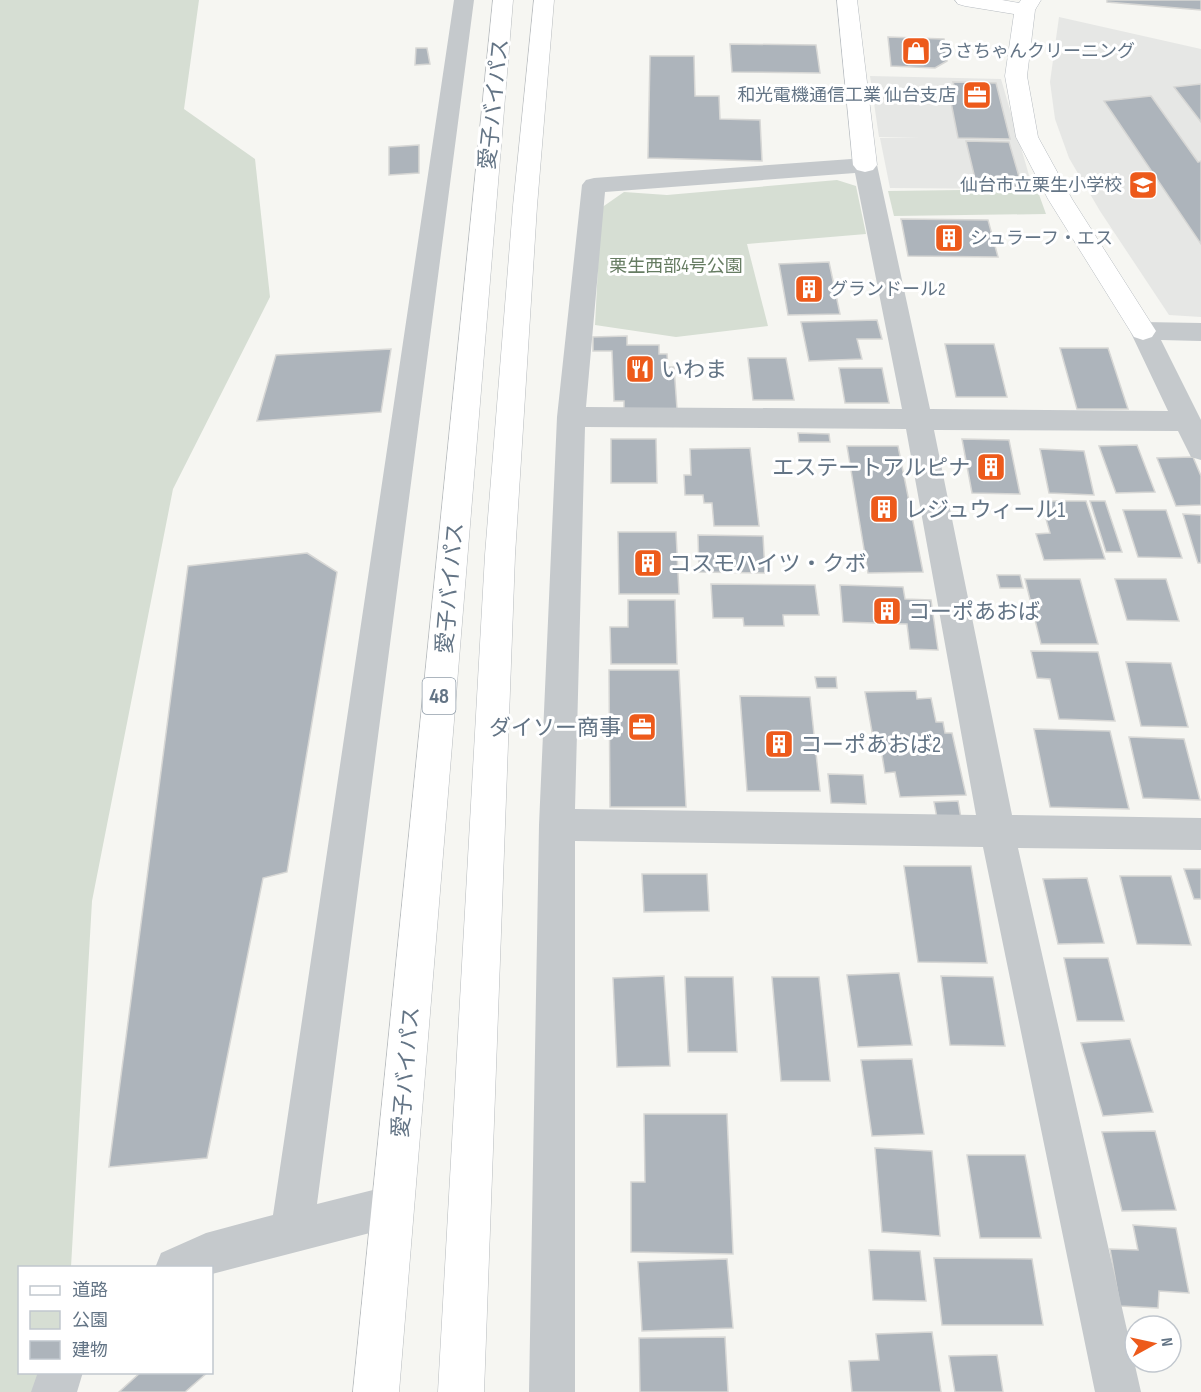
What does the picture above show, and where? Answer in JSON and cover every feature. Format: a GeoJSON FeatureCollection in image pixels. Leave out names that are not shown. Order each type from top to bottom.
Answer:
{"type":"FeatureCollection","features":[{"type":"Feature","properties":{"kind":"main road","name":"愛子バイパス"},"geometry":{"type":"LineString","coordinates":[[376,1392],[503,0]]}},
{"type":"Feature","properties":{"kind":"main road","name":"愛子バイパス"},"geometry":{"type":"LineString","coordinates":[[461,1392],[500,555],[525,206],[544,0]]}},
{"type":"Feature","properties":{"kind":"main road"},"geometry":{"type":"LineString","coordinates":[[847,0],[865,165]]}},
{"type":"Feature","properties":{"kind":"main road"},"geometry":{"type":"LineString","coordinates":[[965,0],[1028,5],[1016,76],[1027,137],[1060,199],[1143,331]]}},
{"type":"Feature","properties":{"kind":"street"},"geometry":{"type":"LineString","coordinates":[[292,1232],[464,0]]}},
{"type":"Feature","properties":{"kind":"street"},"geometry":{"type":"LineString","coordinates":[[552,1392],[557,825],[571,417],[594,185],[865,165],[918,419],[997,831],[1118,1392]]}},
{"type":"Feature","properties":{"kind":"street"},"geometry":{"type":"LineString","coordinates":[[1201,332],[1143,331],[1201,449]]}},
{"type":"Feature","properties":{"kind":"street"},"geometry":{"type":"LineString","coordinates":[[571,417],[1187,421]]}},
{"type":"Feature","properties":{"kind":"street"},"geometry":{"type":"LineString","coordinates":[[557,825],[1201,834]]}},
{"type":"Feature","properties":{"kind":"street"},"geometry":{"type":"LineString","coordinates":[[180,1266],[206,1254],[393,1206]]}},
{"type":"Feature","properties":{"kind":"street"},"geometry":{"type":"LineString","coordinates":[[54,1392],[60,1374]]}},
{"type":"Feature","properties":{"kind":"shaded area","name":"仙台市立栗生小学校"},"geometry":{"type":"Polygon","coordinates":[[[1059,17],[1201,49],[1201,317],[1169,315],[1100,211],[1069,158],[1055,119],[1050,82],[1059,17]]]}},
{"type":"Feature","properties":{"kind":"shaded area"},"geometry":{"type":"Polygon","coordinates":[[[870,76],[1001,79],[1033,189],[890,188],[880,138],[920,138],[879,137],[870,76]]]}},
{"type":"Feature","properties":{"kind":"green space"},"geometry":{"type":"Polygon","coordinates":[[[0,0],[199,0],[184,109],[255,159],[270,297],[173,489],[92,901],[71,1266],[18,1266],[18,1374],[66,1374],[64,1392],[0,1392],[0,0]]]}},
{"type":"Feature","properties":{"kind":"green space","name":"栗生西部4号公園"},"geometry":{"type":"Polygon","coordinates":[[[837,180],[856,186],[866,234],[747,244],[768,326],[676,337],[595,325],[601,208],[624,192],[667,195],[837,180]]]}},
{"type":"Feature","properties":{"kind":"green space"},"geometry":{"type":"Polygon","coordinates":[[[1037,189],[1046,214],[894,216],[888,191],[1037,189]]]}},
{"type":"Feature","properties":{"kind":"building"},"geometry":{"type":"Polygon","coordinates":[[[1107,0],[1201,0],[1201,10],[1107,2],[1107,0]]]}},
{"type":"Feature","properties":{"kind":"building"},"geometry":{"type":"Polygon","coordinates":[[[888,37],[944,39],[947,61],[935,68],[891,66],[888,37]]]}},
{"type":"Feature","properties":{"kind":"building"},"geometry":{"type":"Polygon","coordinates":[[[730,44],[816,45],[820,73],[732,72],[730,44]]]}},
{"type":"Feature","properties":{"kind":"building"},"geometry":{"type":"Polygon","coordinates":[[[416,48],[427,48],[430,64],[415,65],[416,48]]]}},
{"type":"Feature","properties":{"kind":"building"},"geometry":{"type":"Polygon","coordinates":[[[650,56],[694,56],[695,96],[719,96],[720,119],[760,120],[762,161],[648,158],[650,56]]]}},
{"type":"Feature","properties":{"kind":"building"},"geometry":{"type":"Polygon","coordinates":[[[953,82],[996,83],[1010,139],[958,138],[949,92],[956,92],[953,82]]]}},
{"type":"Feature","properties":{"kind":"building"},"geometry":{"type":"Polygon","coordinates":[[[1201,84],[1201,122],[1174,87],[1201,84]]]}},
{"type":"Feature","properties":{"kind":"building"},"geometry":{"type":"Polygon","coordinates":[[[1151,96],[1198,162],[1201,161],[1201,244],[1104,101],[1151,96]]]}},
{"type":"Feature","properties":{"kind":"building"},"geometry":{"type":"Polygon","coordinates":[[[966,141],[1009,142],[1022,187],[977,187],[966,141]]]}},
{"type":"Feature","properties":{"kind":"building"},"geometry":{"type":"Polygon","coordinates":[[[419,145],[419,173],[389,175],[389,147],[419,145]]]}},
{"type":"Feature","properties":{"kind":"building","name":"シュラーフ・エス"},"geometry":{"type":"Polygon","coordinates":[[[901,219],[988,220],[998,257],[908,256],[901,219]]]}},
{"type":"Feature","properties":{"kind":"building","name":"グランドール2"},"geometry":{"type":"Polygon","coordinates":[[[829,262],[840,314],[788,315],[779,264],[829,262]]]}},
{"type":"Feature","properties":{"kind":"building"},"geometry":{"type":"Polygon","coordinates":[[[877,320],[882,339],[857,339],[862,359],[809,361],[801,322],[877,320]]]}},
{"type":"Feature","properties":{"kind":"building"},"geometry":{"type":"Polygon","coordinates":[[[627,336],[627,345],[659,345],[659,354],[667,354],[668,367],[674,367],[677,409],[624,409],[624,401],[614,401],[612,351],[593,351],[593,337],[627,336]]]}},
{"type":"Feature","properties":{"kind":"building"},"geometry":{"type":"Polygon","coordinates":[[[945,344],[994,344],[1007,397],[956,397],[945,344]]]}},
{"type":"Feature","properties":{"kind":"building"},"geometry":{"type":"Polygon","coordinates":[[[1060,348],[1108,348],[1128,409],[1077,409],[1060,348]]]}},
{"type":"Feature","properties":{"kind":"building"},"geometry":{"type":"Polygon","coordinates":[[[391,349],[381,412],[257,421],[276,355],[391,349]]]}},
{"type":"Feature","properties":{"kind":"building"},"geometry":{"type":"Polygon","coordinates":[[[748,358],[786,358],[794,400],[753,400],[748,358]]]}},
{"type":"Feature","properties":{"kind":"building"},"geometry":{"type":"Polygon","coordinates":[[[839,368],[882,368],[889,403],[845,403],[839,368]]]}},
{"type":"Feature","properties":{"kind":"building"},"geometry":{"type":"Polygon","coordinates":[[[798,433],[829,434],[830,442],[799,442],[798,433]]]}},
{"type":"Feature","properties":{"kind":"building"},"geometry":{"type":"Polygon","coordinates":[[[611,439],[656,439],[657,483],[611,483],[611,439]]]}},
{"type":"Feature","properties":{"kind":"building","name":"エステートアルピナ"},"geometry":{"type":"Polygon","coordinates":[[[962,439],[1009,440],[1020,494],[972,493],[962,439]]]}},
{"type":"Feature","properties":{"kind":"building"},"geometry":{"type":"Polygon","coordinates":[[[1137,445],[1155,492],[1116,493],[1099,446],[1137,445]]]}},
{"type":"Feature","properties":{"kind":"building","name":"レジュウィール1"},"geometry":{"type":"Polygon","coordinates":[[[847,446],[898,446],[923,572],[868,573],[847,446]]]}},
{"type":"Feature","properties":{"kind":"building"},"geometry":{"type":"Polygon","coordinates":[[[750,448],[759,526],[714,526],[712,503],[704,503],[703,495],[685,495],[684,475],[691,475],[690,449],[750,448]]]}},
{"type":"Feature","properties":{"kind":"building"},"geometry":{"type":"Polygon","coordinates":[[[1040,449],[1084,451],[1094,495],[1049,493],[1040,449]]]}},
{"type":"Feature","properties":{"kind":"building"},"geometry":{"type":"Polygon","coordinates":[[[1193,457],[1201,476],[1201,505],[1176,506],[1157,458],[1193,457]]]}},
{"type":"Feature","properties":{"kind":"building"},"geometry":{"type":"Polygon","coordinates":[[[1041,501],[1086,501],[1105,559],[1044,560],[1036,534],[1050,533],[1041,501]]]}},
{"type":"Feature","properties":{"kind":"building"},"geometry":{"type":"Polygon","coordinates":[[[1090,501],[1105,501],[1122,552],[1106,552],[1090,501]]]}},
{"type":"Feature","properties":{"kind":"building"},"geometry":{"type":"Polygon","coordinates":[[[1123,510],[1166,510],[1182,558],[1138,557],[1123,510]]]}},
{"type":"Feature","properties":{"kind":"building"},"geometry":{"type":"Polygon","coordinates":[[[1183,514],[1201,515],[1201,563],[1198,563],[1183,514]]]}},
{"type":"Feature","properties":{"kind":"building","name":"コスモハイツ・クボ"},"geometry":{"type":"Polygon","coordinates":[[[618,532],[676,532],[679,594],[619,594],[618,532]]]}},
{"type":"Feature","properties":{"kind":"building"},"geometry":{"type":"Polygon","coordinates":[[[698,535],[763,536],[765,573],[699,572],[698,535]]]}},
{"type":"Feature","properties":{"kind":"building"},"geometry":{"type":"Polygon","coordinates":[[[307,553],[337,572],[287,872],[263,878],[207,1158],[109,1167],[188,566],[307,553]]]}},
{"type":"Feature","properties":{"kind":"building"},"geometry":{"type":"Polygon","coordinates":[[[997,575],[1020,575],[1023,588],[1000,588],[997,575]]]}},
{"type":"Feature","properties":{"kind":"building"},"geometry":{"type":"Polygon","coordinates":[[[1025,579],[1080,579],[1098,644],[1041,644],[1025,579]]]}},
{"type":"Feature","properties":{"kind":"building"},"geometry":{"type":"Polygon","coordinates":[[[1115,579],[1166,579],[1179,621],[1127,620],[1115,579]]]}},
{"type":"Feature","properties":{"kind":"building"},"geometry":{"type":"Polygon","coordinates":[[[711,584],[815,585],[819,615],[783,615],[784,626],[744,626],[743,618],[713,618],[711,584]]]}},
{"type":"Feature","properties":{"kind":"building","name":"コーポあおば"},"geometry":{"type":"Polygon","coordinates":[[[840,585],[903,587],[905,599],[931,600],[938,650],[910,649],[907,624],[843,622],[840,585]]]}},
{"type":"Feature","properties":{"kind":"building"},"geometry":{"type":"Polygon","coordinates":[[[628,600],[675,600],[677,664],[611,664],[610,627],[628,627],[628,600]]]}},
{"type":"Feature","properties":{"kind":"building"},"geometry":{"type":"Polygon","coordinates":[[[1031,651],[1098,652],[1115,721],[1059,719],[1050,679],[1037,678],[1031,651]]]}},
{"type":"Feature","properties":{"kind":"building"},"geometry":{"type":"Polygon","coordinates":[[[1126,662],[1171,663],[1188,727],[1141,726],[1126,662]]]}},
{"type":"Feature","properties":{"kind":"building"},"geometry":{"type":"Polygon","coordinates":[[[609,670],[679,670],[686,807],[610,807],[609,670]]]}},
{"type":"Feature","properties":{"kind":"building"},"geometry":{"type":"Polygon","coordinates":[[[815,677],[836,677],[837,688],[817,688],[815,677]]]}},
{"type":"Feature","properties":{"kind":"building"},"geometry":{"type":"Polygon","coordinates":[[[916,691],[917,699],[931,698],[936,722],[943,722],[945,733],[952,733],[966,795],[900,797],[895,772],[885,773],[880,743],[874,743],[865,692],[916,691]]]}},
{"type":"Feature","properties":{"kind":"building","name":"コーポあおば2"},"geometry":{"type":"Polygon","coordinates":[[[740,696],[810,697],[820,791],[747,791],[740,696]]]}},
{"type":"Feature","properties":{"kind":"building"},"geometry":{"type":"Polygon","coordinates":[[[1034,729],[1110,731],[1129,809],[1050,807],[1034,729]]]}},
{"type":"Feature","properties":{"kind":"building"},"geometry":{"type":"Polygon","coordinates":[[[1129,737],[1184,739],[1200,800],[1143,798],[1129,737]]]}},
{"type":"Feature","properties":{"kind":"building"},"geometry":{"type":"Polygon","coordinates":[[[828,774],[863,775],[866,804],[831,803],[828,774]]]}},
{"type":"Feature","properties":{"kind":"building"},"geometry":{"type":"Polygon","coordinates":[[[958,801],[961,818],[937,818],[934,802],[958,801]]]}},
{"type":"Feature","properties":{"kind":"building"},"geometry":{"type":"Polygon","coordinates":[[[904,866],[971,866],[987,963],[918,962],[904,866]]]}},
{"type":"Feature","properties":{"kind":"building"},"geometry":{"type":"Polygon","coordinates":[[[1184,869],[1201,869],[1201,899],[1194,899],[1184,869]]]}},
{"type":"Feature","properties":{"kind":"building"},"geometry":{"type":"Polygon","coordinates":[[[642,874],[707,874],[709,911],[644,912],[642,874]]]}},
{"type":"Feature","properties":{"kind":"building"},"geometry":{"type":"Polygon","coordinates":[[[1120,876],[1171,876],[1191,945],[1137,944],[1120,876]]]}},
{"type":"Feature","properties":{"kind":"building"},"geometry":{"type":"Polygon","coordinates":[[[1087,878],[1104,943],[1058,944],[1043,879],[1087,878]]]}},
{"type":"Feature","properties":{"kind":"building"},"geometry":{"type":"Polygon","coordinates":[[[1064,958],[1108,958],[1124,1021],[1077,1021],[1064,958]]]}},
{"type":"Feature","properties":{"kind":"building"},"geometry":{"type":"Polygon","coordinates":[[[899,973],[912,1045],[858,1047],[847,975],[899,973]]]}},
{"type":"Feature","properties":{"kind":"building"},"geometry":{"type":"Polygon","coordinates":[[[664,976],[670,1066],[617,1067],[613,978],[664,976]]]}},
{"type":"Feature","properties":{"kind":"building"},"geometry":{"type":"Polygon","coordinates":[[[941,976],[993,977],[1005,1046],[950,1045],[941,976]]]}},
{"type":"Feature","properties":{"kind":"building"},"geometry":{"type":"Polygon","coordinates":[[[685,977],[733,977],[737,1052],[688,1052],[685,977]]]}},
{"type":"Feature","properties":{"kind":"building"},"geometry":{"type":"Polygon","coordinates":[[[772,977],[819,977],[830,1081],[781,1081],[772,977]]]}},
{"type":"Feature","properties":{"kind":"building"},"geometry":{"type":"Polygon","coordinates":[[[1130,1039],[1153,1112],[1103,1116],[1081,1043],[1130,1039]]]}},
{"type":"Feature","properties":{"kind":"building"},"geometry":{"type":"Polygon","coordinates":[[[912,1059],[924,1134],[872,1136],[861,1060],[912,1059]]]}},
{"type":"Feature","properties":{"kind":"building"},"geometry":{"type":"Polygon","coordinates":[[[644,1114],[727,1114],[733,1254],[631,1252],[631,1182],[645,1182],[644,1114]]]}},
{"type":"Feature","properties":{"kind":"building"},"geometry":{"type":"Polygon","coordinates":[[[1155,1131],[1176,1210],[1122,1211],[1102,1132],[1155,1131]]]}},
{"type":"Feature","properties":{"kind":"building"},"geometry":{"type":"Polygon","coordinates":[[[875,1148],[932,1151],[940,1236],[882,1232],[875,1148]]]}},
{"type":"Feature","properties":{"kind":"building"},"geometry":{"type":"Polygon","coordinates":[[[967,1155],[1025,1155],[1041,1238],[980,1238],[967,1155]]]}},
{"type":"Feature","properties":{"kind":"building"},"geometry":{"type":"Polygon","coordinates":[[[1133,1225],[1176,1228],[1189,1293],[1159,1291],[1158,1308],[1120,1306],[1110,1249],[1138,1250],[1133,1225]]]}},
{"type":"Feature","properties":{"kind":"building"},"geometry":{"type":"Polygon","coordinates":[[[869,1250],[920,1251],[926,1301],[873,1300],[869,1250]]]}},
{"type":"Feature","properties":{"kind":"building"},"geometry":{"type":"Polygon","coordinates":[[[934,1258],[1032,1259],[1043,1325],[942,1325],[934,1258]]]}},
{"type":"Feature","properties":{"kind":"building"},"geometry":{"type":"Polygon","coordinates":[[[727,1259],[733,1328],[642,1331],[638,1262],[727,1259]]]}},
{"type":"Feature","properties":{"kind":"building"},"geometry":{"type":"Polygon","coordinates":[[[932,1332],[941,1392],[852,1392],[849,1361],[879,1360],[876,1334],[932,1332]]]}},
{"type":"Feature","properties":{"kind":"building"},"geometry":{"type":"Polygon","coordinates":[[[725,1337],[728,1392],[640,1392],[639,1338],[725,1337]]]}},
{"type":"Feature","properties":{"kind":"building"},"geometry":{"type":"Polygon","coordinates":[[[997,1355],[1003,1392],[955,1392],[949,1356],[997,1355]]]}},
{"type":"Feature","properties":{"kind":"building"},"geometry":{"type":"Polygon","coordinates":[[[139,1374],[206,1374],[185,1392],[119,1392],[139,1374]]]}},
{"type":"Feature","properties":{"kind":"place","name":"うさちゃんクリーニング"},"geometry":{"type":"Point","coordinates":[916,51]}},
{"type":"Feature","properties":{"kind":"place","name":"和光電機通信工業 仙台支店"},"geometry":{"type":"Point","coordinates":[977,95]}},
{"type":"Feature","properties":{"kind":"place","name":"仙台市立栗生小学校"},"geometry":{"type":"Point","coordinates":[1143,185]}},
{"type":"Feature","properties":{"kind":"place","name":"シュラーフ・エス"},"geometry":{"type":"Point","coordinates":[949,238]}},
{"type":"Feature","properties":{"kind":"place","name":"グランドール2"},"geometry":{"type":"Point","coordinates":[809,289]}},
{"type":"Feature","properties":{"kind":"place","name":"いわま"},"geometry":{"type":"Point","coordinates":[640,369]}},
{"type":"Feature","properties":{"kind":"place","name":"エステートアルピナ"},"geometry":{"type":"Point","coordinates":[991,467]}},
{"type":"Feature","properties":{"kind":"place","name":"レジュウィール1"},"geometry":{"type":"Point","coordinates":[884,509]}},
{"type":"Feature","properties":{"kind":"place","name":"コスモハイツ・クボ"},"geometry":{"type":"Point","coordinates":[648,563]}},
{"type":"Feature","properties":{"kind":"place","name":"コーポあおば"},"geometry":{"type":"Point","coordinates":[887,611]}},
{"type":"Feature","properties":{"kind":"place","name":"ダイソー商事"},"geometry":{"type":"Point","coordinates":[642,727]}},
{"type":"Feature","properties":{"kind":"place","name":"コーポあおば2"},"geometry":{"type":"Point","coordinates":[779,744]}}]}
